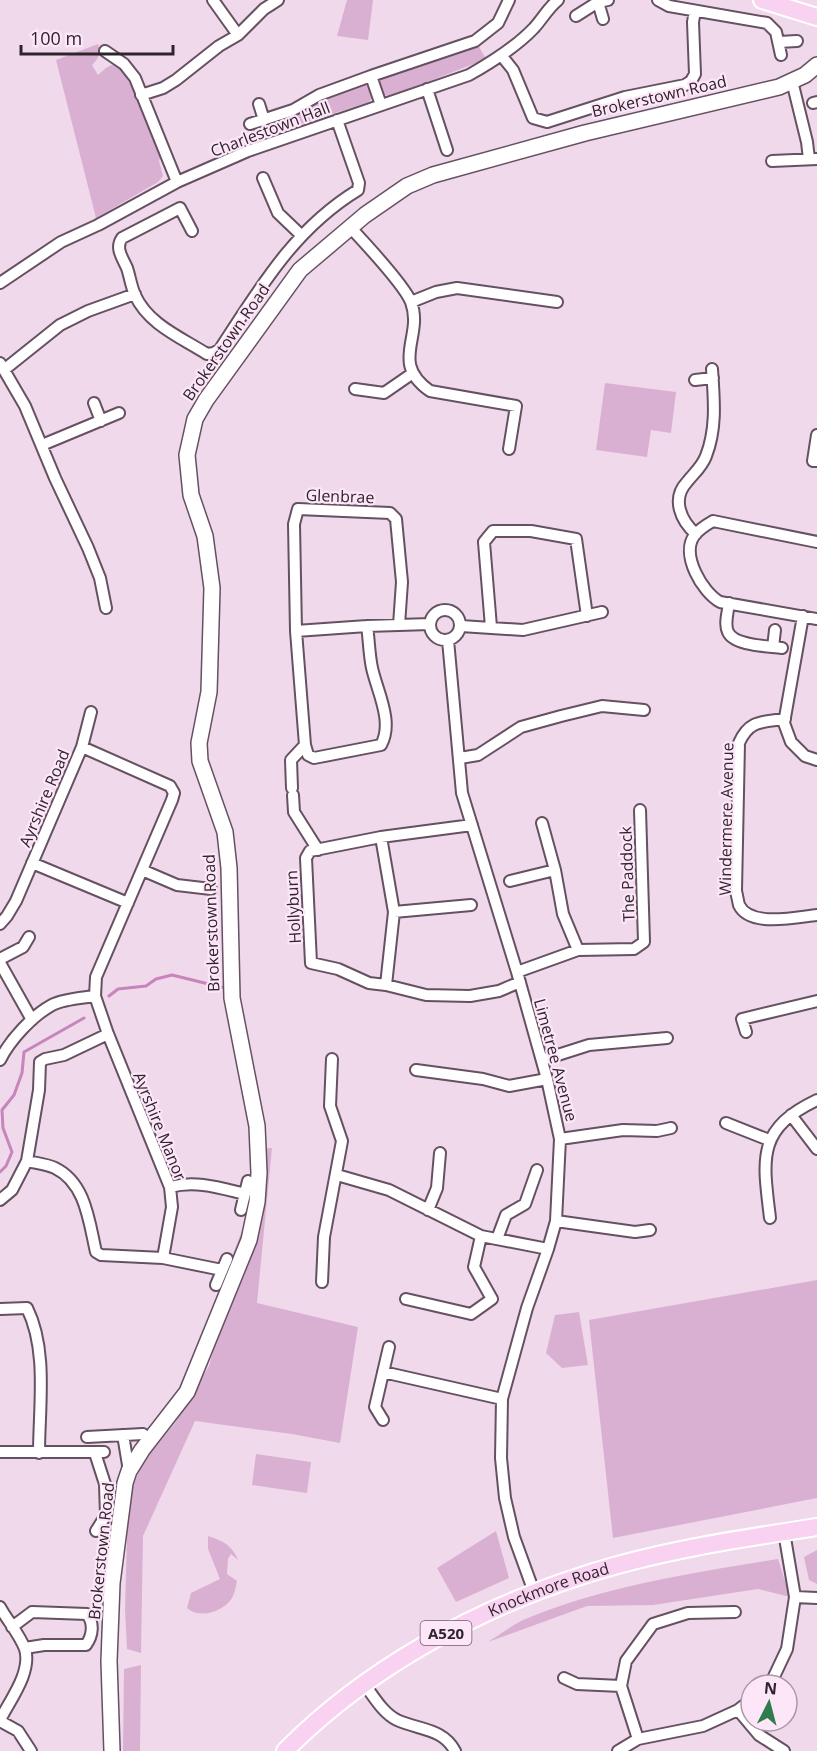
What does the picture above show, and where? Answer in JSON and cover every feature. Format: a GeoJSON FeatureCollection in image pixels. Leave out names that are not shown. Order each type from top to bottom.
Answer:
{"type":"FeatureCollection","features":[{"type":"Feature","properties":{"kind":"main road"},"geometry":{"type":"LineString","coordinates":[[762,0],[817,17]]}},
{"type":"Feature","properties":{"kind":"main road","name":"Knockmore Road"},"geometry":{"type":"LineString","coordinates":[[285,1751],[326,1713],[395,1663],[442,1635],[534,1592],[581,1575],[668,1552],[817,1527]]}},
{"type":"Feature","properties":{"kind":"street"},"geometry":{"type":"LineString","coordinates":[[213,0],[238,35]]}},
{"type":"Feature","properties":{"kind":"street"},"geometry":{"type":"LineString","coordinates":[[141,95],[163,88],[176,80],[219,46],[238,35],[264,9],[278,0]]}},
{"type":"Feature","properties":{"kind":"street"},"geometry":{"type":"LineString","coordinates":[[250,124],[293,110],[319,95],[475,41],[498,23],[509,0]]}},
{"type":"Feature","properties":{"kind":"street","name":"Charlestown Hall"},"geometry":{"type":"LineString","coordinates":[[0,283],[61,242],[98,225],[177,182],[248,151],[469,75],[501,55],[534,28],[548,4],[558,0]]}},
{"type":"Feature","properties":{"kind":"street"},"geometry":{"type":"LineString","coordinates":[[658,0],[669,6],[767,23],[776,32],[781,55]]}},
{"type":"Feature","properties":{"kind":"street"},"geometry":{"type":"LineString","coordinates":[[576,15],[603,1],[603,19]]}},
{"type":"Feature","properties":{"kind":"street"},"geometry":{"type":"LineString","coordinates":[[501,55],[513,70],[533,118],[546,122],[616,99],[685,85],[692,81],[695,74],[693,22],[695,11]]}},
{"type":"Feature","properties":{"kind":"street"},"geometry":{"type":"LineString","coordinates":[[779,42],[796,41]]}},
{"type":"Feature","properties":{"kind":"street"},"geometry":{"type":"LineString","coordinates":[[105,51],[124,64],[135,78],[177,182]]}},
{"type":"Feature","properties":{"kind":"street","name":"Brokerstown Road"},"geometry":{"type":"LineString","coordinates":[[112,1751],[109,1660],[112,1582],[124,1483],[142,1450],[187,1392],[249,1240],[260,1173],[257,1126],[232,998],[229,868],[225,832],[201,762],[199,743],[209,692],[212,588],[205,536],[191,495],[187,454],[195,419],[206,400],[300,270],[350,227],[407,186],[433,175],[585,133],[780,87],[805,75],[817,65]]}},
{"type":"Feature","properties":{"kind":"street"},"geometry":{"type":"LineString","coordinates":[[371,76],[381,105]]}},
{"type":"Feature","properties":{"kind":"street"},"geometry":{"type":"LineString","coordinates":[[772,161],[813,159],[792,81]]}},
{"type":"Feature","properties":{"kind":"street"},"geometry":{"type":"LineString","coordinates":[[427,89],[447,150]]}},
{"type":"Feature","properties":{"kind":"street"},"geometry":{"type":"LineString","coordinates":[[259,104],[264,120]]}},
{"type":"Feature","properties":{"kind":"street"},"geometry":{"type":"LineString","coordinates":[[192,231],[180,208],[122,238],[118,243],[118,249],[135,294],[151,319],[207,354],[214,353],[220,349],[264,283],[301,235],[339,202],[358,190],[359,183],[337,120]]}},
{"type":"Feature","properties":{"kind":"street"},"geometry":{"type":"LineString","coordinates":[[262,178],[278,213],[301,235]]}},
{"type":"Feature","properties":{"kind":"street"},"geometry":{"type":"LineString","coordinates":[[350,227],[402,287],[411,302],[413,322],[410,364],[419,382],[430,391],[516,406],[508,449]]}},
{"type":"Feature","properties":{"kind":"street"},"geometry":{"type":"LineString","coordinates":[[411,302],[436,292],[457,288],[557,302]]}},
{"type":"Feature","properties":{"kind":"street"},"geometry":{"type":"LineString","coordinates":[[106,608],[96,568],[25,406],[2,366],[60,325],[88,311],[135,294]]}},
{"type":"Feature","properties":{"kind":"street"},"geometry":{"type":"LineString","coordinates":[[355,388],[384,393],[413,373]]}},
{"type":"Feature","properties":{"kind":"street"},"geometry":{"type":"LineString","coordinates":[[695,380],[712,374],[714,420],[706,458],[680,491],[678,505],[683,518],[699,531]]}},
{"type":"Feature","properties":{"kind":"street"},"geometry":{"type":"LineString","coordinates":[[94,403],[101,421]]}},
{"type":"Feature","properties":{"kind":"street"},"geometry":{"type":"LineString","coordinates":[[42,445],[119,413]]}},
{"type":"Feature","properties":{"kind":"street"},"geometry":{"type":"LineString","coordinates":[[817,435],[813,461],[817,461]]}},
{"type":"Feature","properties":{"kind":"street","name":"Glenbrae"},"geometry":{"type":"LineString","coordinates":[[305,745],[296,631],[294,524],[298,509],[390,513],[396,519],[402,582],[399,625]]}},
{"type":"Feature","properties":{"kind":"street"},"geometry":{"type":"LineString","coordinates":[[817,542],[713,521],[699,531],[690,546],[691,560],[700,581],[710,596],[720,602],[817,619]]}},
{"type":"Feature","properties":{"kind":"street"},"geometry":{"type":"LineString","coordinates":[[491,627],[484,542],[493,531],[531,531],[576,539],[587,616]]}},
{"type":"Feature","properties":{"kind":"street"},"geometry":{"type":"LineString","coordinates":[[729,603],[726,622],[728,633],[735,640],[777,647],[775,630]]}},
{"type":"Feature","properties":{"kind":"street"},"geometry":{"type":"LineString","coordinates":[[447,609],[459,616],[461,626],[457,635],[448,640],[435,636],[430,624],[437,611],[447,609]]}},
{"type":"Feature","properties":{"kind":"street"},"geometry":{"type":"LineString","coordinates":[[461,626],[524,630],[602,612]]}},
{"type":"Feature","properties":{"kind":"street"},"geometry":{"type":"LineString","coordinates":[[803,616],[784,723],[791,742],[805,756],[817,760]]}},
{"type":"Feature","properties":{"kind":"street"},"geometry":{"type":"LineString","coordinates":[[296,631],[430,624]]}},
{"type":"Feature","properties":{"kind":"street"},"geometry":{"type":"LineString","coordinates":[[305,745],[308,755],[314,758],[381,745],[386,736],[382,702],[372,668],[367,626]]}},
{"type":"Feature","properties":{"kind":"street","name":"Limetree Avenue"},"geometry":{"type":"LineString","coordinates":[[448,640],[462,793],[542,1060],[560,1139],[556,1221],[527,1308],[502,1400],[501,1458],[505,1498],[514,1537],[534,1592]]}},
{"type":"Feature","properties":{"kind":"street"},"geometry":{"type":"LineString","coordinates":[[460,758],[478,755],[521,727],[561,716],[602,706],[644,710]]}},
{"type":"Feature","properties":{"kind":"street","name":"Ayrshire Road"},"geometry":{"type":"LineString","coordinates":[[0,924],[16,901],[82,747],[91,712]]}},
{"type":"Feature","properties":{"kind":"street","name":"Windermere Avenue"},"geometry":{"type":"LineString","coordinates":[[785,719],[755,723],[744,730],[739,743],[736,891],[740,906],[747,914],[755,918],[765,920],[817,915]]}},
{"type":"Feature","properties":{"kind":"street"},"geometry":{"type":"LineString","coordinates":[[305,745],[291,760],[294,812],[318,850],[381,837],[472,825]]}},
{"type":"Feature","properties":{"kind":"street"},"geometry":{"type":"LineString","coordinates":[[0,1060],[7,1047],[32,1020],[53,1004],[94,996],[96,977],[174,793],[170,786],[82,747]]}},
{"type":"Feature","properties":{"kind":"street","name":"The Paddock"},"geometry":{"type":"LineString","coordinates":[[518,977],[578,950],[634,949],[644,942],[640,810]]}},
{"type":"Feature","properties":{"kind":"street"},"geometry":{"type":"LineString","coordinates":[[542,823],[555,870],[563,915],[578,950]]}},
{"type":"Feature","properties":{"kind":"street"},"geometry":{"type":"LineString","coordinates":[[381,837],[394,912],[386,985]]}},
{"type":"Feature","properties":{"kind":"street","name":"Hollyburn"},"geometry":{"type":"LineString","coordinates":[[318,850],[310,851],[306,858],[311,963],[338,969],[369,983],[426,995],[470,996],[499,992],[518,977]]}},
{"type":"Feature","properties":{"kind":"street"},"geometry":{"type":"LineString","coordinates":[[32,863],[128,903]]}},
{"type":"Feature","properties":{"kind":"street"},"geometry":{"type":"LineString","coordinates":[[142,870],[177,885],[211,889]]}},
{"type":"Feature","properties":{"kind":"street"},"geometry":{"type":"LineString","coordinates":[[510,881],[555,870]]}},
{"type":"Feature","properties":{"kind":"street"},"geometry":{"type":"LineString","coordinates":[[394,912],[471,905]]}},
{"type":"Feature","properties":{"kind":"street"},"geometry":{"type":"LineString","coordinates":[[29,937],[23,947],[0,961],[32,1020]]}},
{"type":"Feature","properties":{"kind":"street","name":"Ayrshire Manor"},"geometry":{"type":"LineString","coordinates":[[94,996],[170,1187],[172,1207],[163,1258]]}},
{"type":"Feature","properties":{"kind":"street"},"geometry":{"type":"LineString","coordinates":[[746,1032],[742,1019],[817,1001]]}},
{"type":"Feature","properties":{"kind":"street"},"geometry":{"type":"LineString","coordinates":[[0,1200],[12,1190],[27,1161],[39,1090],[40,1062],[64,1055],[108,1034]]}},
{"type":"Feature","properties":{"kind":"street"},"geometry":{"type":"LineString","coordinates":[[542,1060],[589,1045],[667,1038]]}},
{"type":"Feature","properties":{"kind":"street"},"geometry":{"type":"LineString","coordinates":[[322,1282],[324,1237],[342,1141],[330,1106],[332,1059]]}},
{"type":"Feature","properties":{"kind":"street"},"geometry":{"type":"LineString","coordinates":[[416,1070],[483,1079],[509,1086],[547,1079]]}},
{"type":"Feature","properties":{"kind":"street"},"geometry":{"type":"LineString","coordinates":[[770,1218],[764,1168],[769,1140],[791,1115],[817,1100]]}},
{"type":"Feature","properties":{"kind":"street"},"geometry":{"type":"LineString","coordinates":[[791,1115],[817,1149]]}},
{"type":"Feature","properties":{"kind":"street"},"geometry":{"type":"LineString","coordinates":[[726,1123],[769,1140]]}},
{"type":"Feature","properties":{"kind":"street"},"geometry":{"type":"LineString","coordinates":[[560,1139],[623,1130],[657,1131],[671,1128]]}},
{"type":"Feature","properties":{"kind":"street"},"geometry":{"type":"LineString","coordinates":[[428,1210],[437,1188],[440,1153]]}},
{"type":"Feature","properties":{"kind":"street"},"geometry":{"type":"LineString","coordinates":[[27,1161],[55,1168],[68,1177],[79,1191],[96,1252],[101,1255],[163,1258],[222,1270]]}},
{"type":"Feature","properties":{"kind":"street"},"geometry":{"type":"LineString","coordinates":[[497,1239],[506,1215],[525,1204],[537,1170]]}},
{"type":"Feature","properties":{"kind":"street"},"geometry":{"type":"LineString","coordinates":[[337,1175],[389,1190],[481,1236],[548,1249]]}},
{"type":"Feature","properties":{"kind":"street"},"geometry":{"type":"LineString","coordinates":[[241,1210],[248,1181]]}},
{"type":"Feature","properties":{"kind":"street"},"geometry":{"type":"LineString","coordinates":[[170,1187],[186,1183],[245,1194]]}},
{"type":"Feature","properties":{"kind":"street"},"geometry":{"type":"LineString","coordinates":[[556,1221],[635,1232],[650,1230]]}},
{"type":"Feature","properties":{"kind":"street"},"geometry":{"type":"LineString","coordinates":[[406,1299],[471,1314],[492,1299],[474,1267],[481,1236]]}},
{"type":"Feature","properties":{"kind":"street"},"geometry":{"type":"LineString","coordinates":[[216,1285],[226,1259]]}},
{"type":"Feature","properties":{"kind":"street"},"geometry":{"type":"LineString","coordinates":[[0,1308],[27,1308],[32,1317],[40,1347],[39,1453]]}},
{"type":"Feature","properties":{"kind":"street"},"geometry":{"type":"LineString","coordinates":[[383,1420],[375,1407],[389,1347]]}},
{"type":"Feature","properties":{"kind":"street"},"geometry":{"type":"LineString","coordinates":[[383,1372],[502,1400]]}},
{"type":"Feature","properties":{"kind":"street"},"geometry":{"type":"LineString","coordinates":[[87,1437],[143,1434]]}},
{"type":"Feature","properties":{"kind":"street"},"geometry":{"type":"LineString","coordinates":[[123,1435],[129,1471]]}},
{"type":"Feature","properties":{"kind":"street"},"geometry":{"type":"LineString","coordinates":[[0,1452],[100,1453],[105,1484],[106,1515],[96,1530]]}},
{"type":"Feature","properties":{"kind":"street"},"geometry":{"type":"LineString","coordinates":[[776,1673],[787,1649],[795,1597],[784,1532]]}},
{"type":"Feature","properties":{"kind":"street"},"geometry":{"type":"LineString","coordinates":[[795,1597],[817,1598]]}},
{"type":"Feature","properties":{"kind":"street"},"geometry":{"type":"LineString","coordinates":[[0,1607],[25,1648],[27,1663],[21,1680],[1,1717],[18,1731],[31,1751]]}},
{"type":"Feature","properties":{"kind":"street"},"geometry":{"type":"LineString","coordinates":[[12,1628],[32,1612],[87,1614],[92,1620],[91,1638],[86,1645],[44,1645],[25,1648]]}},
{"type":"Feature","properties":{"kind":"street"},"geometry":{"type":"LineString","coordinates":[[638,1739],[621,1686],[627,1661],[653,1624],[688,1613],[735,1612]]}},
{"type":"Feature","properties":{"kind":"street"},"geometry":{"type":"LineString","coordinates":[[564,1678],[577,1684],[621,1686]]}},
{"type":"Feature","properties":{"kind":"street"},"geometry":{"type":"LineString","coordinates":[[365,1684],[385,1712],[397,1720],[432,1730],[444,1737],[455,1751]]}},
{"type":"Feature","properties":{"kind":"street"},"geometry":{"type":"LineString","coordinates":[[618,1751],[638,1739],[703,1726],[738,1710],[759,1735],[784,1751]]}},
{"type":"Feature","properties":{"kind":"shaded area"},"geometry":{"type":"Polygon","coordinates":[[[347,0],[373,0],[368,40],[337,36],[347,0]]]}},
{"type":"Feature","properties":{"kind":"shaded area"},"geometry":{"type":"Polygon","coordinates":[[[98,44],[99,55],[92,65],[98,75],[107,67],[114,65],[127,78],[161,156],[159,161],[163,176],[158,182],[96,218],[56,60],[98,44]]]}},
{"type":"Feature","properties":{"kind":"shaded area"},"geometry":{"type":"Polygon","coordinates":[[[478,45],[486,59],[392,96],[383,94],[379,89],[379,79],[383,76],[478,45]]]}},
{"type":"Feature","properties":{"kind":"shaded area"},"geometry":{"type":"Polygon","coordinates":[[[364,84],[370,88],[373,97],[369,102],[252,140],[251,131],[364,84]]]}},
{"type":"Feature","properties":{"kind":"shaded area"},"geometry":{"type":"Polygon","coordinates":[[[605,383],[676,392],[671,433],[651,430],[647,457],[596,450],[605,383]]]}},
{"type":"Feature","properties":{"kind":"shaded area"},"geometry":{"type":"Polygon","coordinates":[[[272,1148],[257,1303],[358,1327],[340,1443],[195,1421],[143,1536],[141,1653],[127,1649],[125,1610],[128,1499],[142,1464],[175,1423],[209,1366],[224,1313],[212,1308],[253,1202],[252,1149],[272,1148]]]}},
{"type":"Feature","properties":{"kind":"shaded area"},"geometry":{"type":"Polygon","coordinates":[[[817,1280],[817,1498],[613,1538],[589,1320],[817,1280]]]}},
{"type":"Feature","properties":{"kind":"shaded area"},"geometry":{"type":"Polygon","coordinates":[[[579,1312],[588,1365],[562,1368],[546,1353],[555,1315],[579,1312]]]}},
{"type":"Feature","properties":{"kind":"shaded area"},"geometry":{"type":"Polygon","coordinates":[[[256,1454],[311,1462],[307,1493],[252,1485],[256,1454]]]}},
{"type":"Feature","properties":{"kind":"shaded area"},"geometry":{"type":"Polygon","coordinates":[[[496,1531],[509,1578],[456,1602],[437,1568],[496,1531]]]}},
{"type":"Feature","properties":{"kind":"shaded area"},"geometry":{"type":"Polygon","coordinates":[[[208,1536],[223,1542],[233,1551],[238,1560],[231,1554],[228,1559],[227,1574],[237,1581],[233,1596],[225,1606],[212,1612],[192,1612],[187,1608],[191,1593],[220,1579],[208,1549],[208,1536]]]}},
{"type":"Feature","properties":{"kind":"shaded area"},"geometry":{"type":"Polygon","coordinates":[[[817,1550],[817,1584],[809,1580],[804,1557],[817,1550]]]}},
{"type":"Feature","properties":{"kind":"shaded area"},"geometry":{"type":"Polygon","coordinates":[[[778,1559],[790,1597],[758,1589],[653,1605],[587,1606],[488,1642],[523,1620],[585,1598],[649,1582],[778,1559]]]}},
{"type":"Feature","properties":{"kind":"shaded area"},"geometry":{"type":"Polygon","coordinates":[[[141,1665],[140,1751],[123,1751],[124,1669],[141,1665]]]}},
{"type":"Feature","properties":{"kind":"waterway"},"geometry":{"type":"LineString","coordinates":[[109,996],[118,989],[146,986],[156,979],[172,975],[225,988]]}},
{"type":"Feature","properties":{"kind":"waterway"},"geometry":{"type":"LineString","coordinates":[[0,1172],[6,1166],[12,1152],[3,1128],[2,1110],[14,1095],[22,1073],[24,1052],[84,1018]]}}]}
